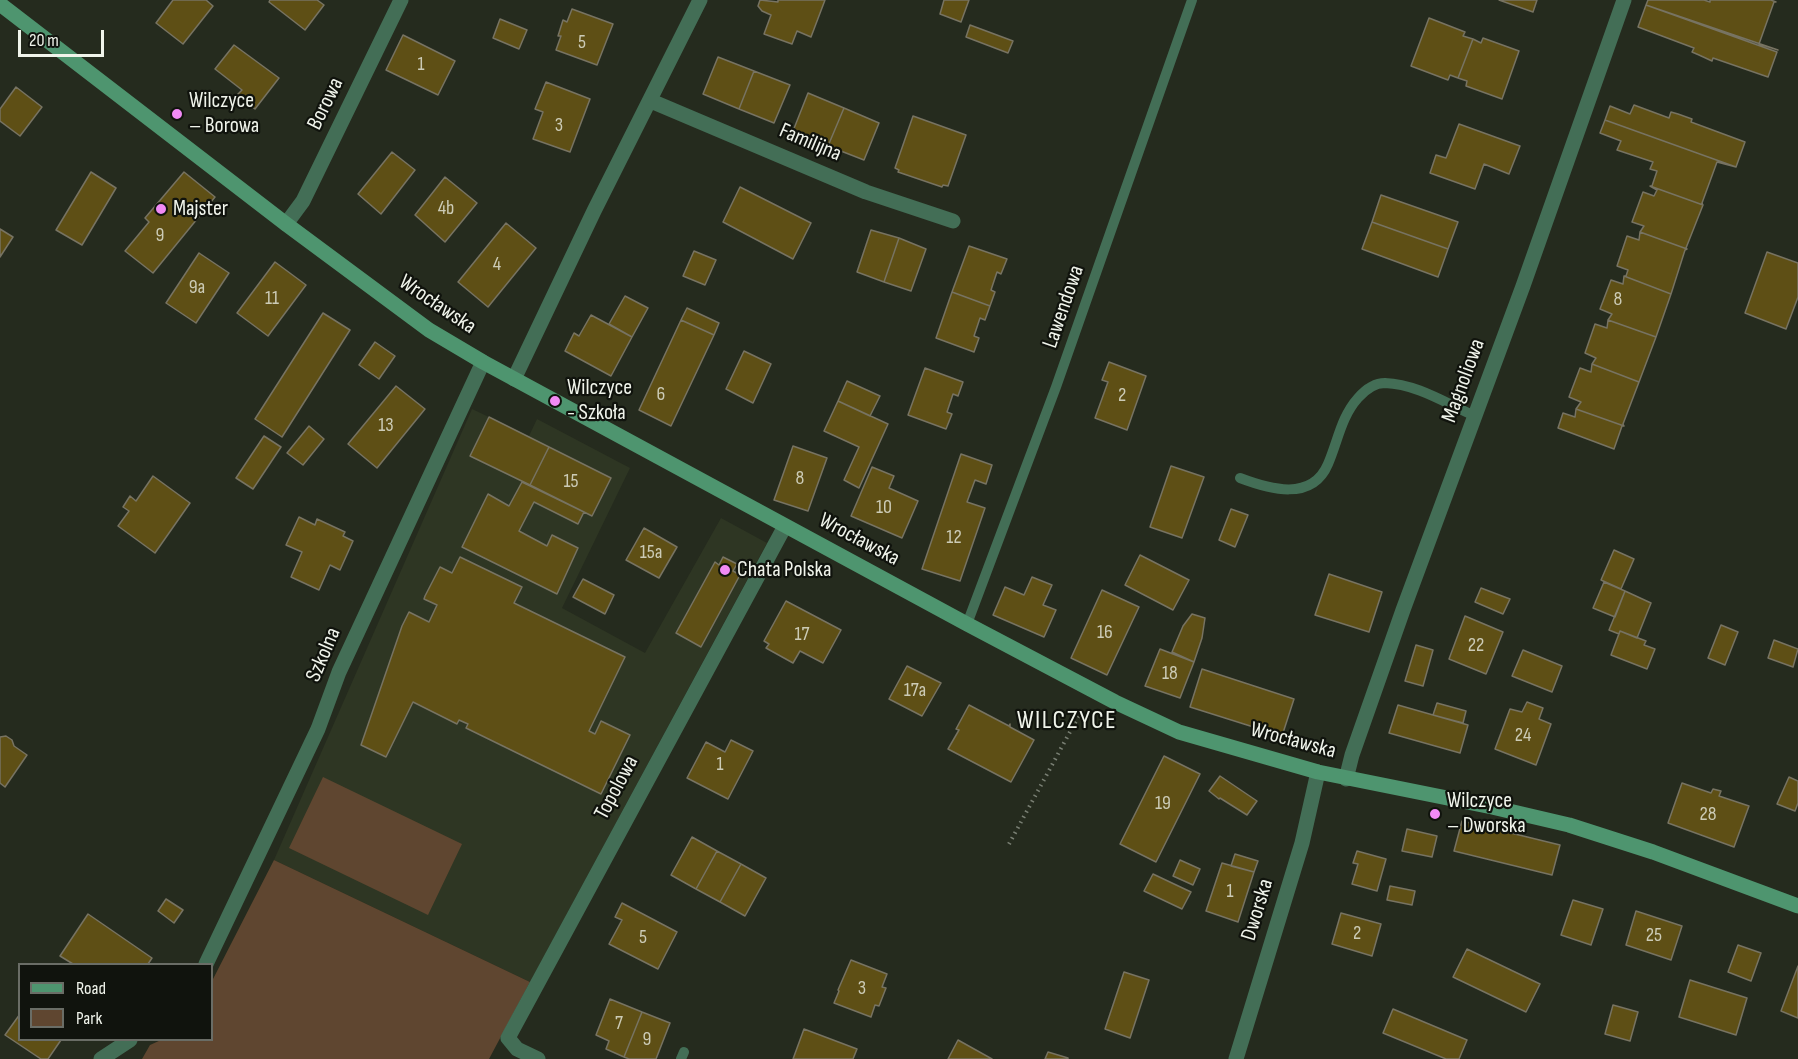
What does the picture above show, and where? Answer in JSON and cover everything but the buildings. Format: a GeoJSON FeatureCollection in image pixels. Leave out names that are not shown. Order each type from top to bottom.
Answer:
{"type":"FeatureCollection","features":[{"type":"Feature","properties":{"kind":"street","name":"Borowa"},"geometry":{"type":"LineString","coordinates":[[286,224],[303,201],[401,0]]}},
{"type":"Feature","properties":{"kind":"street"},"geometry":{"type":"LineString","coordinates":[[514,379],[594,211],[700,0]]}},
{"type":"Feature","properties":{"kind":"street","name":"Magnoliowa"},"geometry":{"type":"LineString","coordinates":[[1346,779],[1352,755],[1403,610],[1523,286],[1624,0]]}},
{"type":"Feature","properties":{"kind":"street","name":"Wrocławska"},"geometry":{"type":"LineString","coordinates":[[0,4],[286,224],[429,330],[514,379],[1092,690],[1179,732],[1346,779],[1492,807],[1569,825],[1653,852],[1798,906]]}},
{"type":"Feature","properties":{"kind":"street","name":"Familijna"},"geometry":{"type":"LineString","coordinates":[[651,101],[867,192],[953,221]]}},
{"type":"Feature","properties":{"kind":"street","name":"Szkolna"},"geometry":{"type":"LineString","coordinates":[[206,963],[318,729],[339,672],[483,362]]}},
{"type":"Feature","properties":{"kind":"street","name":"Topolowa"},"geometry":{"type":"LineString","coordinates":[[538,1059],[517,1049],[508,1038],[785,526]]}},
{"type":"Feature","properties":{"kind":"street","name":"Dworska"},"geometry":{"type":"LineString","coordinates":[[1236,1059],[1302,843],[1318,772]]}},
{"type":"Feature","properties":{"kind":"street"},"geometry":{"type":"LineString","coordinates":[[101,1059],[128,1041]]}},
{"type":"Feature","properties":{"kind":"lane","name":"Lawendowa"},"geometry":{"type":"LineString","coordinates":[[967,624],[1056,387],[1192,0]]}},
{"type":"Feature","properties":{"kind":"lane"},"geometry":{"type":"LineString","coordinates":[[1240,478],[1262,487],[1281,490],[1300,489],[1313,483],[1328,464],[1350,406],[1370,387],[1383,383],[1400,385],[1428,394],[1475,416]]}},
{"type":"Feature","properties":{"kind":"path"},"geometry":{"type":"LineString","coordinates":[[1009,844],[1092,690]]}},
{"type":"Feature","properties":{"kind":"shaded area"},"geometry":{"type":"Polygon","coordinates":[[[472,409],[529,436],[537,419],[630,468],[562,608],[645,653],[721,518],[767,543],[530,982],[274,860],[472,409]]]}},
{"type":"Feature","properties":{"kind":"green space"},"geometry":{"type":"Polygon","coordinates":[[[323,777],[462,844],[428,915],[289,848],[323,777]]]}},
{"type":"Feature","properties":{"kind":"green space"},"geometry":{"type":"Polygon","coordinates":[[[274,860],[530,982],[489,1059],[142,1059],[150,1045],[159,1041],[213,1041],[213,979],[274,860]]]}},
{"type":"Feature","properties":{"kind":"place","name":"Wilczyce – Borowa"},"geometry":{"type":"Point","coordinates":[177,114]}},
{"type":"Feature","properties":{"kind":"place","name":"Majster"},"geometry":{"type":"Point","coordinates":[161,209]}},
{"type":"Feature","properties":{"kind":"place","name":"Wilczyce - Szkoła"},"geometry":{"type":"Point","coordinates":[555,401]}},
{"type":"Feature","properties":{"kind":"place","name":"Chata Polska"},"geometry":{"type":"Point","coordinates":[725,570]}},
{"type":"Feature","properties":{"kind":"place","name":"Wilczyce – Dworska"},"geometry":{"type":"Point","coordinates":[1435,814]}},
{"type":"Feature","properties":{"kind":"district","name":"WILCZYCE"},"geometry":{"type":"Point","coordinates":[1067,721]}}]}
